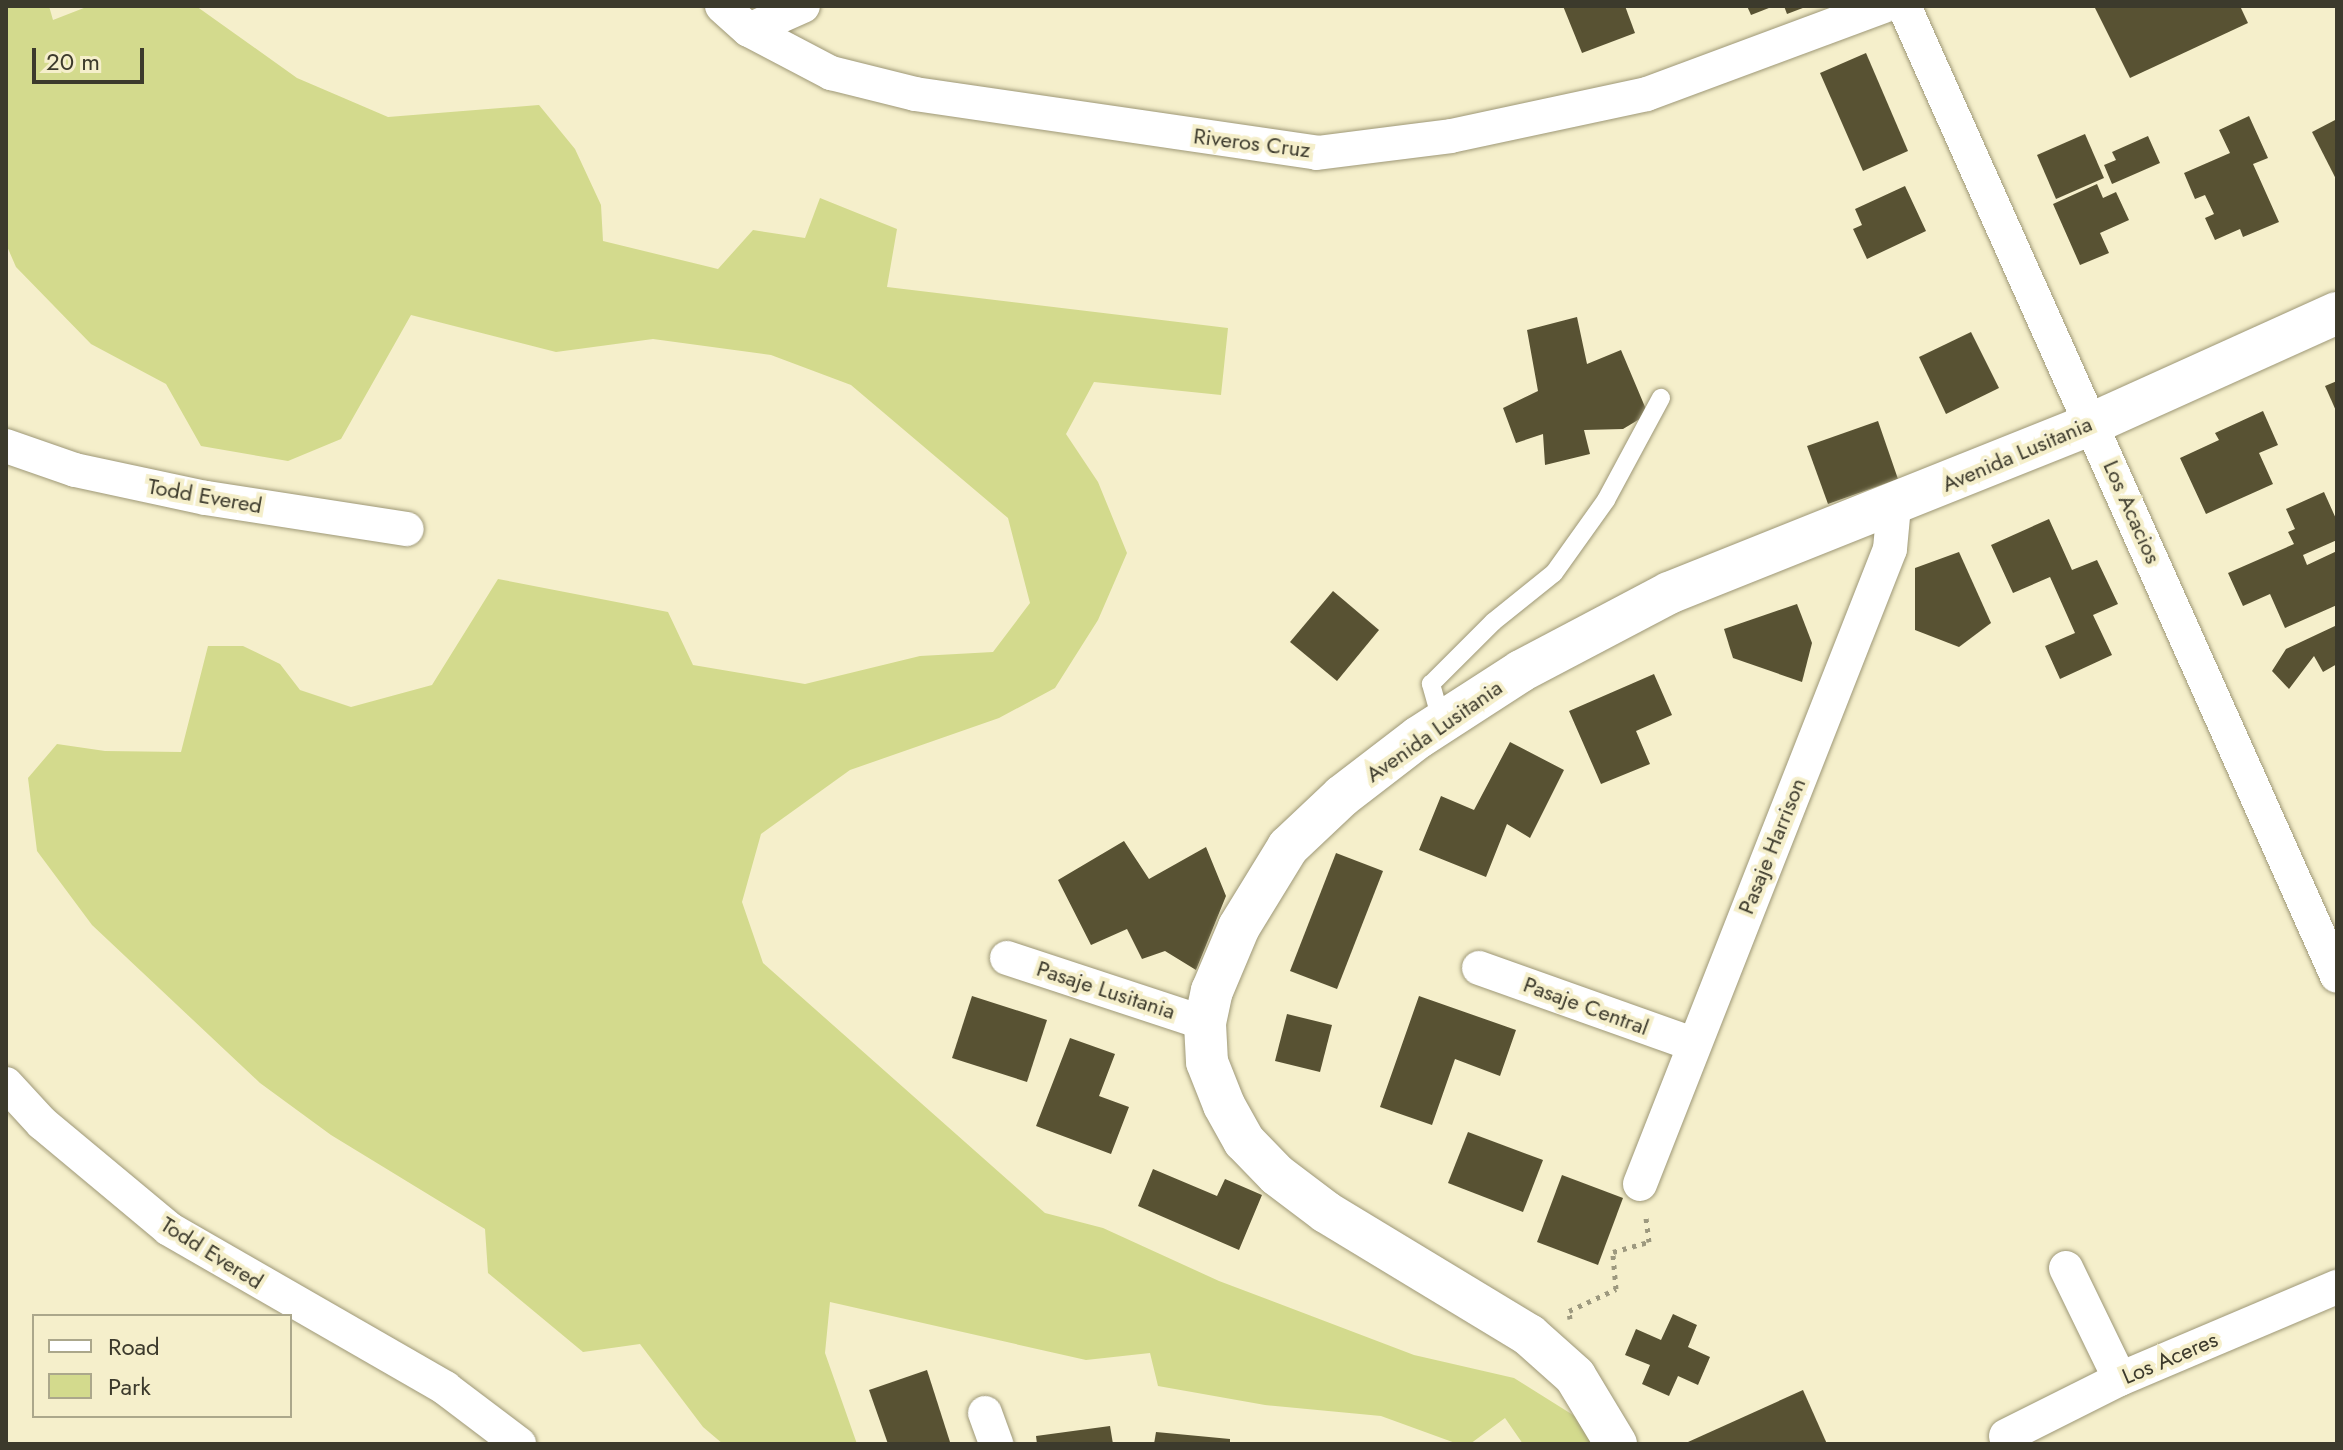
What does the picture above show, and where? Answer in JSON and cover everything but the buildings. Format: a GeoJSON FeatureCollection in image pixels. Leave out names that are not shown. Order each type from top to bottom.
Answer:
{"type":"FeatureCollection","features":[{"type":"Feature","properties":{"kind":"street","name":"Riveros Cruz"},"geometry":{"type":"LineString","coordinates":[[722,6],[749,30],[831,73],[915,94],[1317,153],[1451,136],[1647,94],[1883,6]]}},
{"type":"Feature","properties":{"kind":"street"},"geometry":{"type":"LineString","coordinates":[[749,30],[803,6]]}},
{"type":"Feature","properties":{"kind":"street","name":"Los Acacios"},"geometry":{"type":"LineString","coordinates":[[1904,6],[2337,976]]}},
{"type":"Feature","properties":{"kind":"street","name":"Avenida Lusitania"},"geometry":{"type":"LineString","coordinates":[[1616,1444],[1575,1376],[1517,1328],[1326,1212],[1277,1175],[1244,1141],[1224,1105],[1207,1062],[1205,1023],[1239,927],[1288,847],[1342,796],[1442,723],[1521,671],[1669,593],[1894,506],[2091,424],[2337,313]]}},
{"type":"Feature","properties":{"kind":"street","name":"Todd Evered"},"geometry":{"type":"LineString","coordinates":[[6,446],[75,470],[206,498],[407,529]]}},
{"type":"Feature","properties":{"kind":"street","name":"Pasaje Harrison"},"geometry":{"type":"LineString","coordinates":[[1640,1184],[1890,549],[1894,506]]}},
{"type":"Feature","properties":{"kind":"street","name":"Pasaje Lusitania"},"geometry":{"type":"LineString","coordinates":[[1007,958],[1205,1023]]}},
{"type":"Feature","properties":{"kind":"street","name":"Pasaje Central"},"geometry":{"type":"LineString","coordinates":[[1479,968],[1693,1044]]}},
{"type":"Feature","properties":{"kind":"street","name":"Todd Evered"},"geometry":{"type":"LineString","coordinates":[[6,1084],[42,1123],[169,1229],[432,1380],[519,1444]]}},
{"type":"Feature","properties":{"kind":"street"},"geometry":{"type":"LineString","coordinates":[[2066,1268],[2120,1379]]}},
{"type":"Feature","properties":{"kind":"street","name":"Los Aceres"},"geometry":{"type":"LineString","coordinates":[[2006,1436],[2120,1379],[2337,1287]]}},
{"type":"Feature","properties":{"kind":"lane"},"geometry":{"type":"LineString","coordinates":[[1442,723],[1431,684],[1493,622],[1554,573],[1606,500],[1661,398]]}},
{"type":"Feature","properties":{"kind":"path"},"geometry":{"type":"LineString","coordinates":[[1575,1376],[1569,1311],[1616,1289],[1613,1252],[1649,1242],[1640,1184]]}},
{"type":"Feature","properties":{"kind":"green space"},"geometry":{"type":"Polygon","coordinates":[[[6,6],[49,6],[53,20],[89,6],[196,6],[297,78],[388,117],[539,105],[575,149],[601,205],[603,241],[718,269],[753,230],[805,238],[820,198],[897,229],[887,287],[1228,328],[1221,395],[1094,382],[1066,434],[1098,482],[1127,553],[1098,620],[1055,688],[999,718],[850,770],[761,834],[742,902],[763,963],[1045,1213],[1103,1228],[1219,1281],[1414,1355],[1514,1378],[1581,1420],[1593,1444],[1523,1444],[1505,1418],[1470,1444],[1458,1444],[1381,1416],[1265,1405],[1158,1386],[1150,1353],[1086,1360],[830,1302],[825,1353],[857,1444],[723,1444],[703,1427],[640,1344],[583,1352],[488,1273],[485,1229],[331,1135],[260,1083],[92,925],[37,851],[28,778],[57,744],[105,751],[181,752],[208,646],[243,646],[280,664],[300,690],[351,707],[432,685],[498,579],[668,612],[693,665],[805,684],[920,656],[993,652],[1030,603],[1008,518],[851,385],[771,355],[653,339],[556,352],[411,315],[341,439],[288,461],[201,446],[166,384],[91,344],[16,267],[6,244],[6,6]]]}}]}
